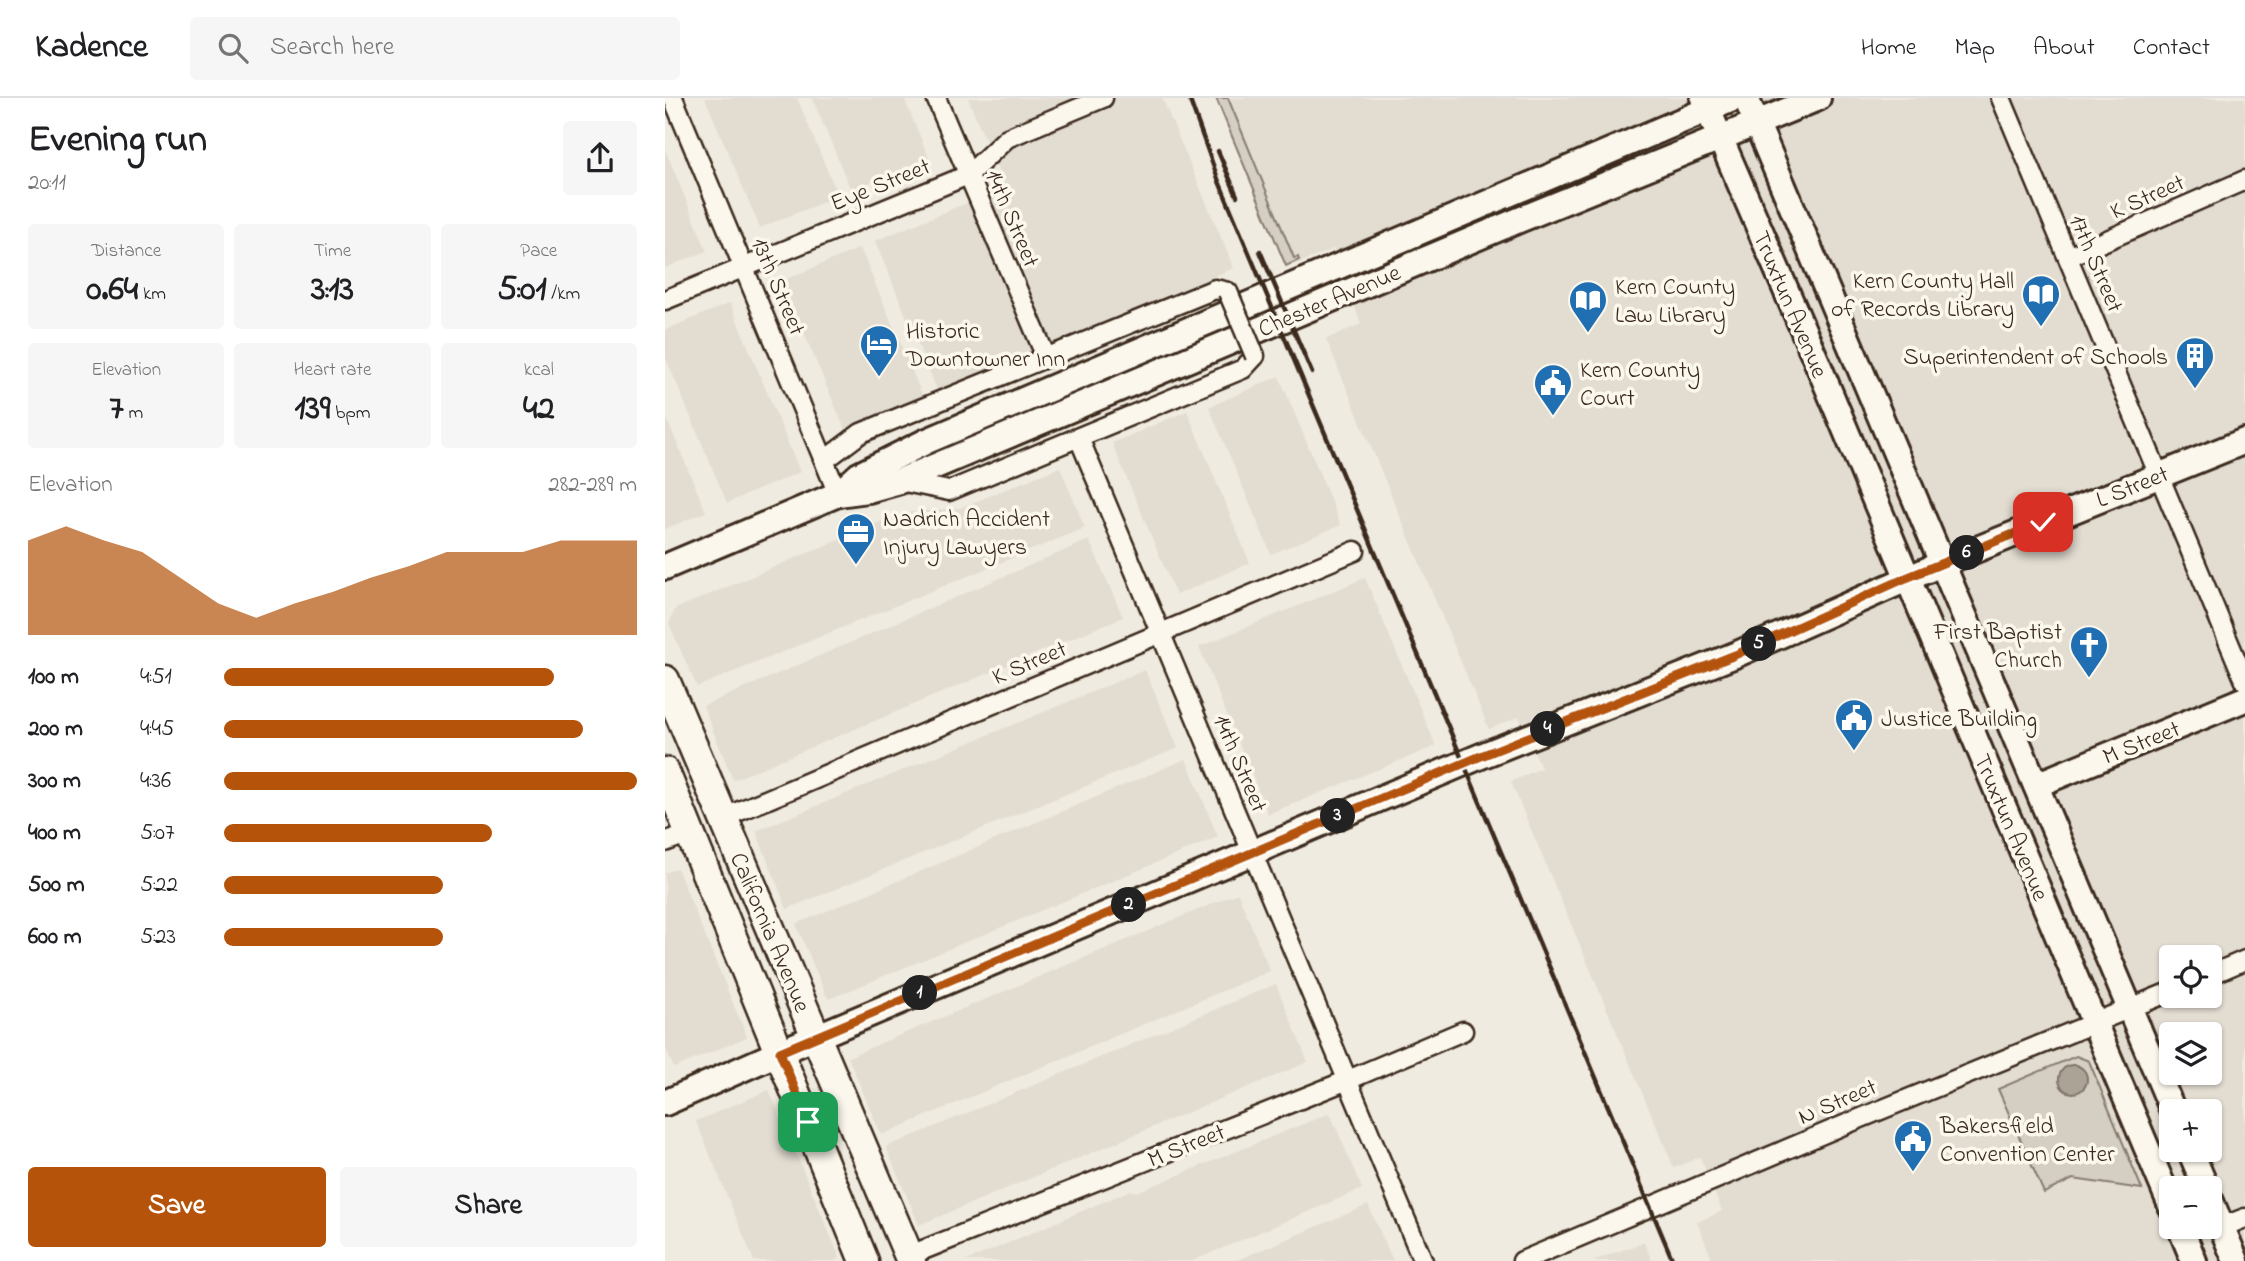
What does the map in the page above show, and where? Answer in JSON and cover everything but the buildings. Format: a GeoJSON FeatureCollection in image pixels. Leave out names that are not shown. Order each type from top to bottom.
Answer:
{"type":"FeatureCollection","features":[{"type":"Feature","properties":{"kind":"main road","name":"Chester Avenue"},"geometry":{"type":"LineString","coordinates":[[838,494],[859,475],[927,441],[1705,104],[1735,98]]}},
{"type":"Feature","properties":{"kind":"main road","name":"Truxtun Avenue"},"geometry":{"type":"LineString","coordinates":[[1746,98],[2168,1099]]}},
{"type":"Feature","properties":{"kind":"main road","name":"Chester Avenue"},"geometry":{"type":"LineString","coordinates":[[665,567],[838,494],[868,491],[900,481],[1519,220],[1818,98]]}},
{"type":"Feature","properties":{"kind":"main road","name":"Truxtun Avenue"},"geometry":{"type":"LineString","coordinates":[[1705,104],[1817,362],[2159,1177]]}},
{"type":"Feature","properties":{"kind":"main road","name":"L Street"},"geometry":{"type":"LineString","coordinates":[[665,1103],[1481,756],[1735,655],[1906,578],[2245,441]]}},
{"type":"Feature","properties":{"kind":"main road","name":"California Avenue"},"geometry":{"type":"LineString","coordinates":[[665,680],[910,1259]]}},
{"type":"Feature","properties":{"kind":"main road","name":"M Street"},"geometry":{"type":"LineString","coordinates":[[2036,786],[2245,699]]}},
{"type":"Feature","properties":{"kind":"main road","name":"California Avenue"},"geometry":{"type":"LineString","coordinates":[[665,772],[864,1261]]}},
{"type":"Feature","properties":{"kind":"main road"},"geometry":{"type":"LineString","coordinates":[[2222,1227],[2236,1261]]}},
{"type":"Feature","properties":{"kind":"main road"},"geometry":{"type":"LineString","coordinates":[[2185,1239],[2194,1261]]}},
{"type":"Feature","properties":{"kind":"street","name":"13th Street"},"geometry":{"type":"LineString","coordinates":[[673,98],[838,494]]}},
{"type":"Feature","properties":{"kind":"street","name":"14th Street"},"geometry":{"type":"LineString","coordinates":[[936,98],[1046,357]]}},
{"type":"Feature","properties":{"kind":"street","name":"Eye Street"},"geometry":{"type":"LineString","coordinates":[[665,300],[968,175],[1007,138],[1103,98]]}},
{"type":"Feature","properties":{"kind":"street","name":"17th Street"},"geometry":{"type":"LineString","coordinates":[[2001,98],[2245,681]]}},
{"type":"Feature","properties":{"kind":"street","name":"K Street"},"geometry":{"type":"LineString","coordinates":[[2068,257],[2245,180]]}},
{"type":"Feature","properties":{"kind":"street"},"geometry":{"type":"LineString","coordinates":[[825,460],[861,433],[1215,289],[1228,292],[1255,356],[1243,369],[949,491],[900,481]]}},
{"type":"Feature","properties":{"kind":"street","name":"14th Street"},"geometry":{"type":"LineString","coordinates":[[1079,438],[1423,1261]]}},
{"type":"Feature","properties":{"kind":"street","name":"K Street"},"geometry":{"type":"LineString","coordinates":[[723,818],[1355,551]]}},
{"type":"Feature","properties":{"kind":"street"},"geometry":{"type":"LineString","coordinates":[[665,842],[691,832]]}},
{"type":"Feature","properties":{"kind":"street"},"geometry":{"type":"LineString","coordinates":[[2222,970],[2245,960]]}},
{"type":"Feature","properties":{"kind":"street","name":"N Street"},"geometry":{"type":"LineString","coordinates":[[1522,1261],[1844,1125],[2159,997]]}},
{"type":"Feature","properties":{"kind":"street","name":"M Street"},"geometry":{"type":"LineString","coordinates":[[910,1259],[1463,1031]]}},
{"type":"Feature","properties":{"kind":"street"},"geometry":{"type":"LineString","coordinates":[[2222,1227],[2245,1218]]}},
{"type":"Feature","properties":{"kind":"shaded area"},"geometry":{"type":"Polygon","coordinates":[[[705,98],[797,98],[838,196],[760,228],[705,98]]]}},
{"type":"Feature","properties":{"kind":"shaded area"},"geometry":{"type":"Polygon","coordinates":[[[812,98],[904,98],[929,158],[851,190],[812,98]]]}},
{"type":"Feature","properties":{"kind":"shaded area"},"geometry":{"type":"Polygon","coordinates":[[[968,98],[1162,98],[1234,268],[938,392],[875,241],[1005,187],[968,98]]]}},
{"type":"Feature","properties":{"kind":"shaded area"},"geometry":{"type":"Polygon","coordinates":[[[1216,98],[1228,98],[1294,258],[1298,257],[1299,260],[1286,266],[1216,98]]]}},
{"type":"Feature","properties":{"kind":"shaded area"},"geometry":{"type":"Polygon","coordinates":[[[1224,98],[2245,98],[2245,1261],[1713,1261],[1697,1222],[1722,1211],[1700,1157],[1674,1168],[1511,782],[1541,768],[1519,717],[1489,729],[1326,339],[1361,324],[1334,249],[1294,265],[1224,98]]]}},
{"type":"Feature","properties":{"kind":"shaded area"},"geometry":{"type":"Polygon","coordinates":[[[665,149],[707,251],[665,268],[665,149]]]}},
{"type":"Feature","properties":{"kind":"shaded area"},"geometry":{"type":"Polygon","coordinates":[[[860,248],[924,399],[846,432],[782,281],[860,248]]]}},
{"type":"Feature","properties":{"kind":"shaded area"},"geometry":{"type":"Polygon","coordinates":[[[730,303],[800,472],[727,503],[665,356],[665,330],[730,303]]]}},
{"type":"Feature","properties":{"kind":"shaded area"},"geometry":{"type":"Polygon","coordinates":[[[1279,376],[1341,525],[1271,554],[1209,407],[1279,376]]]}},
{"type":"Feature","properties":{"kind":"shaded area"},"geometry":{"type":"Polygon","coordinates":[[[1187,411],[1250,563],[1176,595],[1112,443],[1187,411]]]}},
{"type":"Feature","properties":{"kind":"shaded area"},"geometry":{"type":"Polygon","coordinates":[[[665,415],[706,512],[665,529],[665,415]]]}},
{"type":"Feature","properties":{"kind":"shaded area"},"geometry":{"type":"Polygon","coordinates":[[[1060,467],[1085,528],[697,687],[669,624],[675,609],[902,513],[960,508],[1060,467]]]}},
{"type":"Feature","properties":{"kind":"shaded area"},"geometry":{"type":"Polygon","coordinates":[[[1089,540],[1123,617],[733,780],[703,706],[1089,540]]]}},
{"type":"Feature","properties":{"kind":"shaded area"},"geometry":{"type":"Polygon","coordinates":[[[1365,578],[1436,746],[1268,814],[1199,647],[1365,578]]]}},
{"type":"Feature","properties":{"kind":"shaded area"},"geometry":{"type":"Polygon","coordinates":[[[1145,670],[1178,748],[787,909],[756,831],[1145,670]]]}},
{"type":"Feature","properties":{"kind":"shaded area"},"geometry":{"type":"Polygon","coordinates":[[[1186,759],[1218,837],[829,999],[826,995],[796,924],[1186,759]]]}},
{"type":"Feature","properties":{"kind":"shaded area"},"geometry":{"type":"Polygon","coordinates":[[[677,868],[747,1037],[674,1068],[665,1047],[665,873],[677,868]]]}},
{"type":"Feature","properties":{"kind":"shaded area"},"geometry":{"type":"Polygon","coordinates":[[[1238,893],[1270,971],[881,1135],[848,1057],[1238,893]]]}},
{"type":"Feature","properties":{"kind":"shaded area"},"geometry":{"type":"Polygon","coordinates":[[[1276,984],[1308,1062],[919,1225],[886,1147],[1276,984]]]}},
{"type":"Feature","properties":{"kind":"shaded area"},"geometry":{"type":"Polygon","coordinates":[[[2076,1056],[2089,1061],[2142,1189],[2073,1179],[2044,1193],[1998,1089],[2076,1056]]]}},
{"type":"Feature","properties":{"kind":"shaded area"},"geometry":{"type":"Polygon","coordinates":[[[2073,1065],[2083,1069],[2087,1079],[2083,1089],[2073,1093],[2063,1089],[2059,1079],[2063,1069],[2073,1065]]]}},
{"type":"Feature","properties":{"kind":"shaded area"},"geometry":{"type":"Polygon","coordinates":[[[769,1090],[840,1258],[834,1261],[754,1261],[696,1121],[769,1090]]]}},
{"type":"Feature","properties":{"kind":"shaded area"},"geometry":{"type":"Polygon","coordinates":[[[1330,1113],[1362,1189],[1192,1261],[966,1261],[1131,1190],[1137,1192],[1330,1113]]]}},
{"type":"Feature","properties":{"kind":"shaded area"},"geometry":{"type":"Polygon","coordinates":[[[1368,1205],[1393,1261],[1235,1261],[1368,1205]]]}},
{"type":"Feature","properties":{"kind":"shaded area"},"geometry":{"type":"Polygon","coordinates":[[[1644,1242],[1652,1261],[1593,1261],[1644,1242]]]}},
{"type":"Feature","properties":{"kind":"railway"},"geometry":{"type":"LineString","coordinates":[[1189,98],[1218,179],[1673,1261]]}},
{"type":"Feature","properties":{"kind":"railway"},"geometry":{"type":"LineString","coordinates":[[1218,151],[1237,196]]}},
{"type":"Feature","properties":{"kind":"railway"},"geometry":{"type":"LineString","coordinates":[[1260,251],[1312,373]]}},
{"type":"Feature","properties":{"kind":"place","name":"Kern County Hall of Records Library"},"geometry":{"type":"Point","coordinates":[2041,328]}},
{"type":"Feature","properties":{"kind":"place","name":"Kern County Law Library"},"geometry":{"type":"Point","coordinates":[1588,334]}},
{"type":"Feature","properties":{"kind":"place","name":"Historic Downtowner Inn"},"geometry":{"type":"Point","coordinates":[879,378]}},
{"type":"Feature","properties":{"kind":"place","name":"Superintendent of Schools"},"geometry":{"type":"Point","coordinates":[2195,390]}},
{"type":"Feature","properties":{"kind":"place","name":"Kern County Court"},"geometry":{"type":"Point","coordinates":[1553,417]}},
{"type":"Feature","properties":{"kind":"place","name":"Nadrich Accident Injury Lawyers"},"geometry":{"type":"Point","coordinates":[856,566]}},
{"type":"Feature","properties":{"kind":"place","name":"First Baptist Church"},"geometry":{"type":"Point","coordinates":[2089,679]}},
{"type":"Feature","properties":{"kind":"place","name":"Justice Building"},"geometry":{"type":"Point","coordinates":[1854,752]}},
{"type":"Feature","properties":{"kind":"place","name":"Bakersfield Convention Center"},"geometry":{"type":"Point","coordinates":[1913,1173]}},
{"type":"Feature","properties":{"kind":"route"},"geometry":{"type":"LineString","coordinates":[[808,1122],[780,1052],[1481,756],[1735,655],[1906,578],[2043,522]]}}]}
